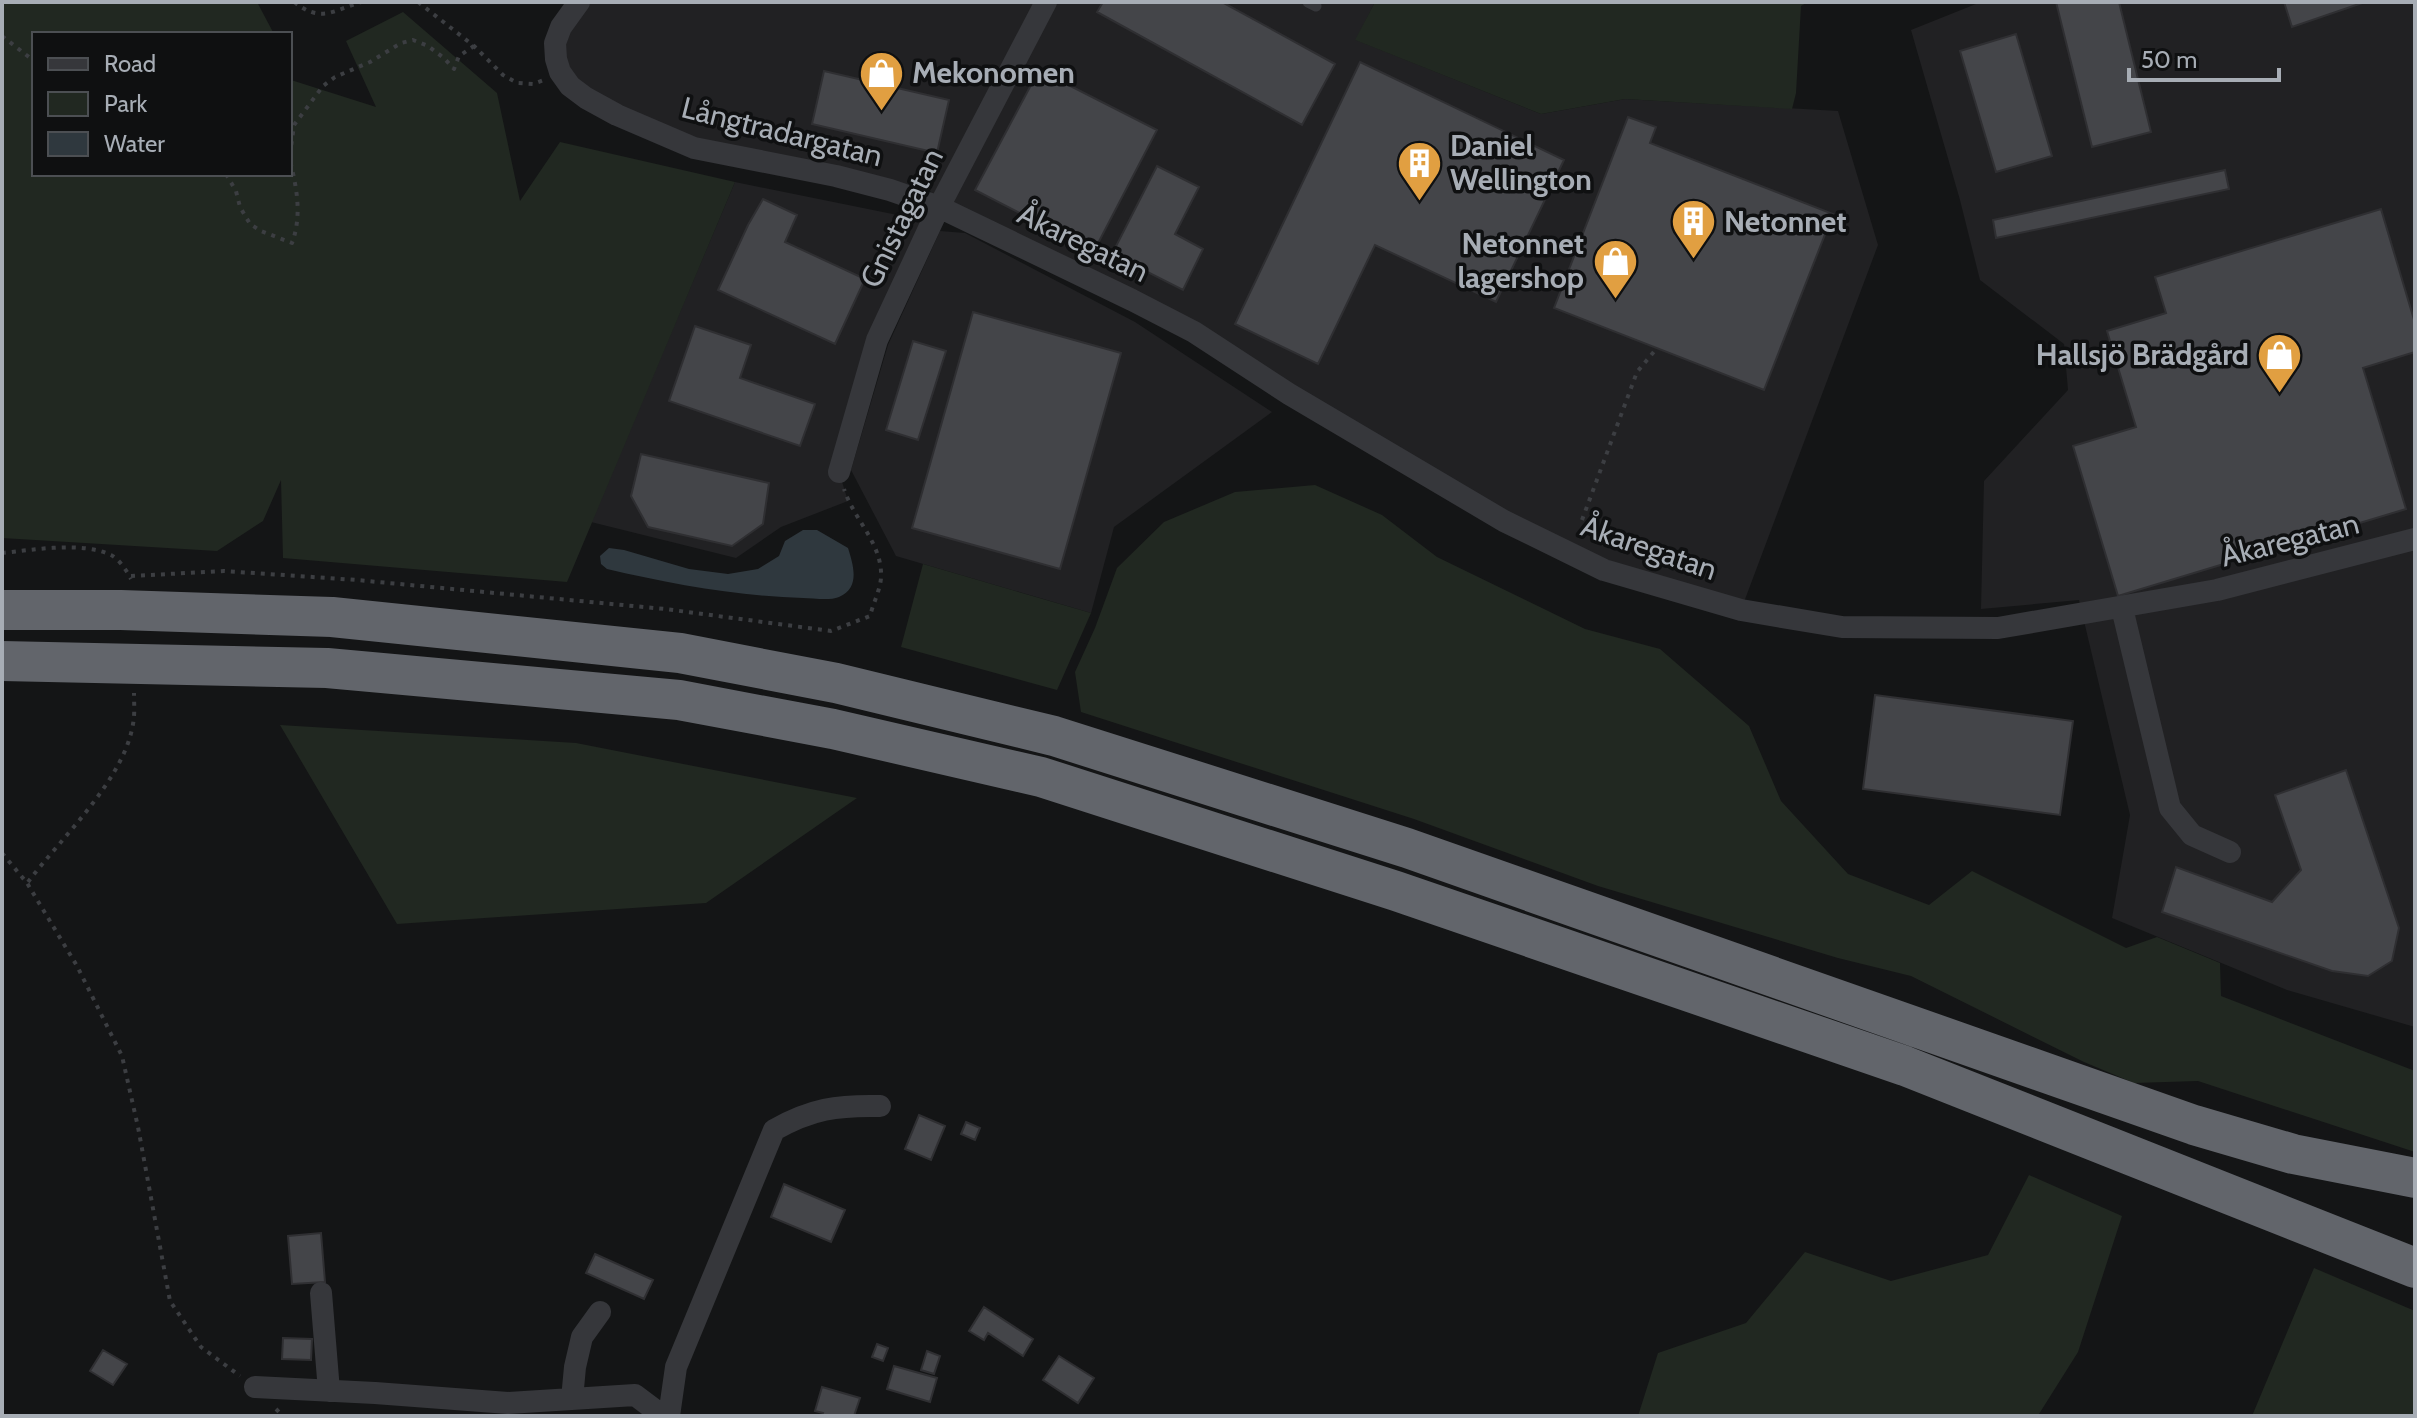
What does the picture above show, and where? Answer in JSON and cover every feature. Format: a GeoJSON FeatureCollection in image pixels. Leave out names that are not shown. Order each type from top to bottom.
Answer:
{"type":"FeatureCollection","features":[{"type":"Feature","properties":{"kind":"highway"},"geometry":{"type":"LineString","coordinates":[[2,610],[121,610],[332,617],[680,653],[851,687],[1054,736],[1407,848],[2194,1125],[2293,1154],[2415,1178]]}},
{"type":"Feature","properties":{"kind":"highway"},"geometry":{"type":"LineString","coordinates":[[2,661],[327,668],[679,700],[833,729],[1041,777],[1396,891],[1905,1066],[2415,1268]]}},
{"type":"Feature","properties":{"kind":"street"},"geometry":{"type":"LineString","coordinates":[[560,72],[555,43],[561,27],[579,2]]}},
{"type":"Feature","properties":{"kind":"street","name":"Gnistagatan"},"geometry":{"type":"LineString","coordinates":[[839,472],[877,340],[939,207],[1046,2]]}},
{"type":"Feature","properties":{"kind":"street","name":"Långtradargatan"},"geometry":{"type":"LineString","coordinates":[[560,72],[570,86],[586,98],[617,115],[694,148],[836,176],[939,207]]}},
{"type":"Feature","properties":{"kind":"street","name":"Åkaregatan"},"geometry":{"type":"LineString","coordinates":[[939,207],[1194,332],[1289,394],[1504,521],[1604,570],[1741,610],[1842,627],[1998,628],[2217,590],[2415,539]]}},
{"type":"Feature","properties":{"kind":"street"},"geometry":{"type":"LineString","coordinates":[[2122,608],[2170,808],[2192,835],[2230,852]]}},
{"type":"Feature","properties":{"kind":"street"},"geometry":{"type":"LineString","coordinates":[[255,1387],[508,1403],[635,1395],[666,1416],[676,1367],[774,1130],[798,1116],[843,1106],[880,1106]]}},
{"type":"Feature","properties":{"kind":"street"},"geometry":{"type":"LineString","coordinates":[[321,1293],[329,1391]]}},
{"type":"Feature","properties":{"kind":"street"},"geometry":{"type":"LineString","coordinates":[[572,1399],[582,1337],[600,1312]]}},
{"type":"Feature","properties":{"kind":"path"},"geometry":{"type":"LineString","coordinates":[[294,2],[307,12],[318,15],[333,13],[361,2]]}},
{"type":"Feature","properties":{"kind":"path"},"geometry":{"type":"LineString","coordinates":[[418,2],[517,83],[533,84],[560,72]]}},
{"type":"Feature","properties":{"kind":"path"},"geometry":{"type":"LineString","coordinates":[[2,36],[32,59]]}},
{"type":"Feature","properties":{"kind":"path"},"geometry":{"type":"LineString","coordinates":[[292,142],[294,125],[323,86],[335,77],[370,62],[401,43],[413,40],[436,52],[454,69],[459,56],[474,46]]}},
{"type":"Feature","properties":{"kind":"path"},"geometry":{"type":"LineString","coordinates":[[227,176],[250,224],[292,243],[298,226],[292,167]]}},
{"type":"Feature","properties":{"kind":"path"},"geometry":{"type":"LineString","coordinates":[[1582,520],[1637,372],[1657,348]]}},
{"type":"Feature","properties":{"kind":"path"},"geometry":{"type":"LineString","coordinates":[[131,576],[224,571],[357,580],[665,609],[831,631],[870,616],[881,578],[876,547],[848,501],[839,472]]}},
{"type":"Feature","properties":{"kind":"path"},"geometry":{"type":"LineString","coordinates":[[2,553],[67,548],[91,550],[113,556],[131,576],[134,587]]}},
{"type":"Feature","properties":{"kind":"path"},"geometry":{"type":"LineString","coordinates":[[27,883],[109,782],[124,753],[133,724],[134,690]]}},
{"type":"Feature","properties":{"kind":"path"},"geometry":{"type":"LineString","coordinates":[[2,853],[27,883],[77,966],[122,1056],[170,1301],[201,1347],[255,1387],[283,1416]]}},
{"type":"Feature","properties":{"kind":"shaded area"},"geometry":{"type":"Polygon","coordinates":[[[579,2],[1375,2],[1356,40],[1541,114],[1625,99],[1838,111],[1878,245],[1741,610],[1604,570],[1289,394],[939,207],[928,187],[836,176],[694,148],[570,86],[561,27],[579,2]]]}},
{"type":"Feature","properties":{"kind":"shaded area"},"geometry":{"type":"Polygon","coordinates":[[[1981,2],[2415,2],[2415,1027],[2287,990],[2112,918],[2130,815],[2079,600],[1981,609],[1984,481],[2068,390],[2064,344],[1980,280],[1911,30],[1981,2]]]}},
{"type":"Feature","properties":{"kind":"shaded area"},"geometry":{"type":"Polygon","coordinates":[[[735,182],[932,222],[839,472],[848,501],[781,527],[736,558],[591,522],[735,182]]]}},
{"type":"Feature","properties":{"kind":"shaded area"},"geometry":{"type":"Polygon","coordinates":[[[940,231],[965,233],[1135,322],[1272,412],[1114,527],[1091,613],[896,556],[851,470],[888,345],[940,231]]]}},
{"type":"Feature","properties":{"kind":"green space"},"geometry":{"type":"Polygon","coordinates":[[[2,2],[257,2],[273,32],[32,32],[32,176],[292,176],[292,80],[376,107],[346,41],[403,12],[497,93],[520,201],[560,142],[735,182],[567,582],[283,558],[281,480],[263,521],[217,551],[2,538],[2,2]]]}},
{"type":"Feature","properties":{"kind":"green space"},"geometry":{"type":"Polygon","coordinates":[[[1375,2],[1808,2],[1801,6],[1796,93],[1792,109],[1625,99],[1541,114],[1355,40],[1375,2]]]}},
{"type":"Feature","properties":{"kind":"green space"},"geometry":{"type":"Polygon","coordinates":[[[1315,485],[1382,515],[1437,557],[1585,629],[1660,649],[1749,726],[1781,801],[1848,874],[1929,905],[1972,871],[2126,948],[2157,937],[2220,963],[2221,996],[2415,1071],[2415,1152],[2198,1081],[2134,1083],[2084,1062],[1911,976],[1838,958],[1598,886],[1414,819],[1081,712],[1075,672],[1117,568],[1164,522],[1235,492],[1315,485]]]}},
{"type":"Feature","properties":{"kind":"green space"},"geometry":{"type":"Polygon","coordinates":[[[923,564],[1091,613],[1057,690],[901,647],[923,564]]]}},
{"type":"Feature","properties":{"kind":"green space"},"geometry":{"type":"Polygon","coordinates":[[[280,725],[576,743],[857,798],[706,903],[397,924],[280,725]]]}},
{"type":"Feature","properties":{"kind":"green space"},"geometry":{"type":"Polygon","coordinates":[[[2029,1175],[2122,1216],[2078,1352],[2039,1414],[1638,1416],[1658,1353],[1746,1323],[1805,1252],[1891,1281],[1988,1255],[2029,1175]]]}},
{"type":"Feature","properties":{"kind":"green space"},"geometry":{"type":"Polygon","coordinates":[[[2314,1268],[2415,1311],[2415,1416],[2252,1416],[2314,1268]]]}},
{"type":"Feature","properties":{"kind":"water"},"geometry":{"type":"Polygon","coordinates":[[[803,530],[817,530],[848,548],[854,575],[846,593],[826,599],[729,592],[607,569],[601,564],[600,556],[609,548],[689,569],[728,574],[758,569],[779,556],[785,541],[803,530]]]}},
{"type":"Feature","properties":{"kind":"building"},"geometry":{"type":"Polygon","coordinates":[[[1103,2],[1222,2],[1335,64],[1302,125],[1097,12],[1103,2]]]}},
{"type":"Feature","properties":{"kind":"building"},"geometry":{"type":"Polygon","coordinates":[[[2056,2],[2119,2],[2151,132],[2092,147],[2056,2]]]}},
{"type":"Feature","properties":{"kind":"building"},"geometry":{"type":"Polygon","coordinates":[[[2284,2],[2365,2],[2292,27],[2284,2]]]}},
{"type":"Feature","properties":{"kind":"building"},"geometry":{"type":"Polygon","coordinates":[[[2016,34],[2052,156],[1996,172],[1960,51],[2016,34]]]}},
{"type":"Feature","properties":{"kind":"building","name":"Daniel Wellington"},"geometry":{"type":"Polygon","coordinates":[[[1360,62],[1564,160],[1496,302],[1375,245],[1318,364],[1235,324],[1360,62]]]}},
{"type":"Feature","properties":{"kind":"building"},"geometry":{"type":"Polygon","coordinates":[[[1039,70],[1157,130],[1094,251],[975,190],[1039,70]]]}},
{"type":"Feature","properties":{"kind":"building","name":"Mekonomen"},"geometry":{"type":"Polygon","coordinates":[[[824,71],[949,100],[937,153],[812,124],[824,71]]]}},
{"type":"Feature","properties":{"kind":"building","name":"Netonnet"},"geometry":{"type":"Polygon","coordinates":[[[1628,117],[1656,127],[1650,143],[1833,214],[1764,390],[1554,308],[1628,117]]]}},
{"type":"Feature","properties":{"kind":"building"},"geometry":{"type":"Polygon","coordinates":[[[1157,166],[1199,187],[1175,234],[1203,249],[1183,290],[1112,254],[1157,166]]]}},
{"type":"Feature","properties":{"kind":"building"},"geometry":{"type":"Polygon","coordinates":[[[2225,170],[2229,189],[1996,238],[1993,220],[2225,170]]]}},
{"type":"Feature","properties":{"kind":"building"},"geometry":{"type":"Polygon","coordinates":[[[763,199],[797,215],[785,242],[865,279],[835,344],[718,290],[763,199]]]}},
{"type":"Feature","properties":{"kind":"building"},"geometry":{"type":"Polygon","coordinates":[[[2381,209],[2415,323],[2415,352],[2363,368],[2406,509],[2118,596],[2073,446],[2136,427],[2107,331],[2166,313],[2155,277],[2381,209]]]}},
{"type":"Feature","properties":{"kind":"building"},"geometry":{"type":"Polygon","coordinates":[[[973,312],[1121,353],[1060,569],[912,528],[973,312]]]}},
{"type":"Feature","properties":{"kind":"building"},"geometry":{"type":"Polygon","coordinates":[[[695,326],[751,345],[740,378],[815,404],[800,446],[669,401],[695,326]]]}},
{"type":"Feature","properties":{"kind":"building"},"geometry":{"type":"Polygon","coordinates":[[[913,341],[946,351],[918,440],[886,430],[913,341]]]}},
{"type":"Feature","properties":{"kind":"building"},"geometry":{"type":"Polygon","coordinates":[[[641,454],[769,483],[763,524],[732,546],[648,527],[631,496],[641,454]]]}},
{"type":"Feature","properties":{"kind":"building"},"geometry":{"type":"Polygon","coordinates":[[[1875,695],[2073,721],[2060,815],[1863,789],[1875,695]]]}},
{"type":"Feature","properties":{"kind":"building"},"geometry":{"type":"Polygon","coordinates":[[[2346,770],[2399,928],[2392,961],[2368,976],[2332,971],[2162,912],[2176,867],[2272,902],[2301,870],[2275,795],[2346,770]]]}},
{"type":"Feature","properties":{"kind":"building"},"geometry":{"type":"Polygon","coordinates":[[[919,1115],[945,1126],[931,1160],[905,1149],[919,1115]]]}},
{"type":"Feature","properties":{"kind":"building"},"geometry":{"type":"Polygon","coordinates":[[[966,1122],[980,1128],[975,1140],[961,1134],[966,1122]]]}},
{"type":"Feature","properties":{"kind":"building"},"geometry":{"type":"Polygon","coordinates":[[[784,1184],[845,1210],[831,1242],[771,1217],[784,1184]]]}},
{"type":"Feature","properties":{"kind":"building"},"geometry":{"type":"Polygon","coordinates":[[[321,1233],[325,1282],[292,1284],[288,1236],[321,1233]]]}},
{"type":"Feature","properties":{"kind":"building"},"geometry":{"type":"Polygon","coordinates":[[[595,1254],[653,1280],[644,1299],[586,1273],[595,1254]]]}},
{"type":"Feature","properties":{"kind":"building"},"geometry":{"type":"Polygon","coordinates":[[[984,1307],[1033,1339],[1023,1356],[988,1333],[984,1340],[969,1331],[984,1307]]]}},
{"type":"Feature","properties":{"kind":"building"},"geometry":{"type":"Polygon","coordinates":[[[283,1338],[312,1339],[311,1360],[282,1359],[283,1338]]]}},
{"type":"Feature","properties":{"kind":"building"},"geometry":{"type":"Polygon","coordinates":[[[877,1344],[888,1348],[883,1361],[872,1357],[877,1344]]]}},
{"type":"Feature","properties":{"kind":"building"},"geometry":{"type":"Polygon","coordinates":[[[103,1350],[127,1364],[113,1385],[90,1371],[103,1350]]]}},
{"type":"Feature","properties":{"kind":"building"},"geometry":{"type":"Polygon","coordinates":[[[927,1351],[940,1356],[934,1374],[921,1370],[927,1351]]]}},
{"type":"Feature","properties":{"kind":"building"},"geometry":{"type":"Polygon","coordinates":[[[1059,1356],[1094,1378],[1078,1403],[1043,1380],[1059,1356]]]}},
{"type":"Feature","properties":{"kind":"building"},"geometry":{"type":"Polygon","coordinates":[[[894,1366],[937,1378],[930,1402],[887,1389],[894,1366]]]}},
{"type":"Feature","properties":{"kind":"building"},"geometry":{"type":"Polygon","coordinates":[[[822,1387],[860,1398],[854,1416],[822,1416],[823,1413],[815,1411],[822,1387]]]}},
{"type":"Feature","properties":{"kind":"place","name":"Mekonomen"},"geometry":{"type":"Point","coordinates":[881,112]}},
{"type":"Feature","properties":{"kind":"place","name":"Daniel Wellington"},"geometry":{"type":"Point","coordinates":[1419,202]}},
{"type":"Feature","properties":{"kind":"place","name":"Netonnet"},"geometry":{"type":"Point","coordinates":[1693,261]}},
{"type":"Feature","properties":{"kind":"place","name":"Netonnet lagershop"},"geometry":{"type":"Point","coordinates":[1615,300]}},
{"type":"Feature","properties":{"kind":"place","name":"Hallsjö Brädgård"},"geometry":{"type":"Point","coordinates":[2280,394]}}]}
